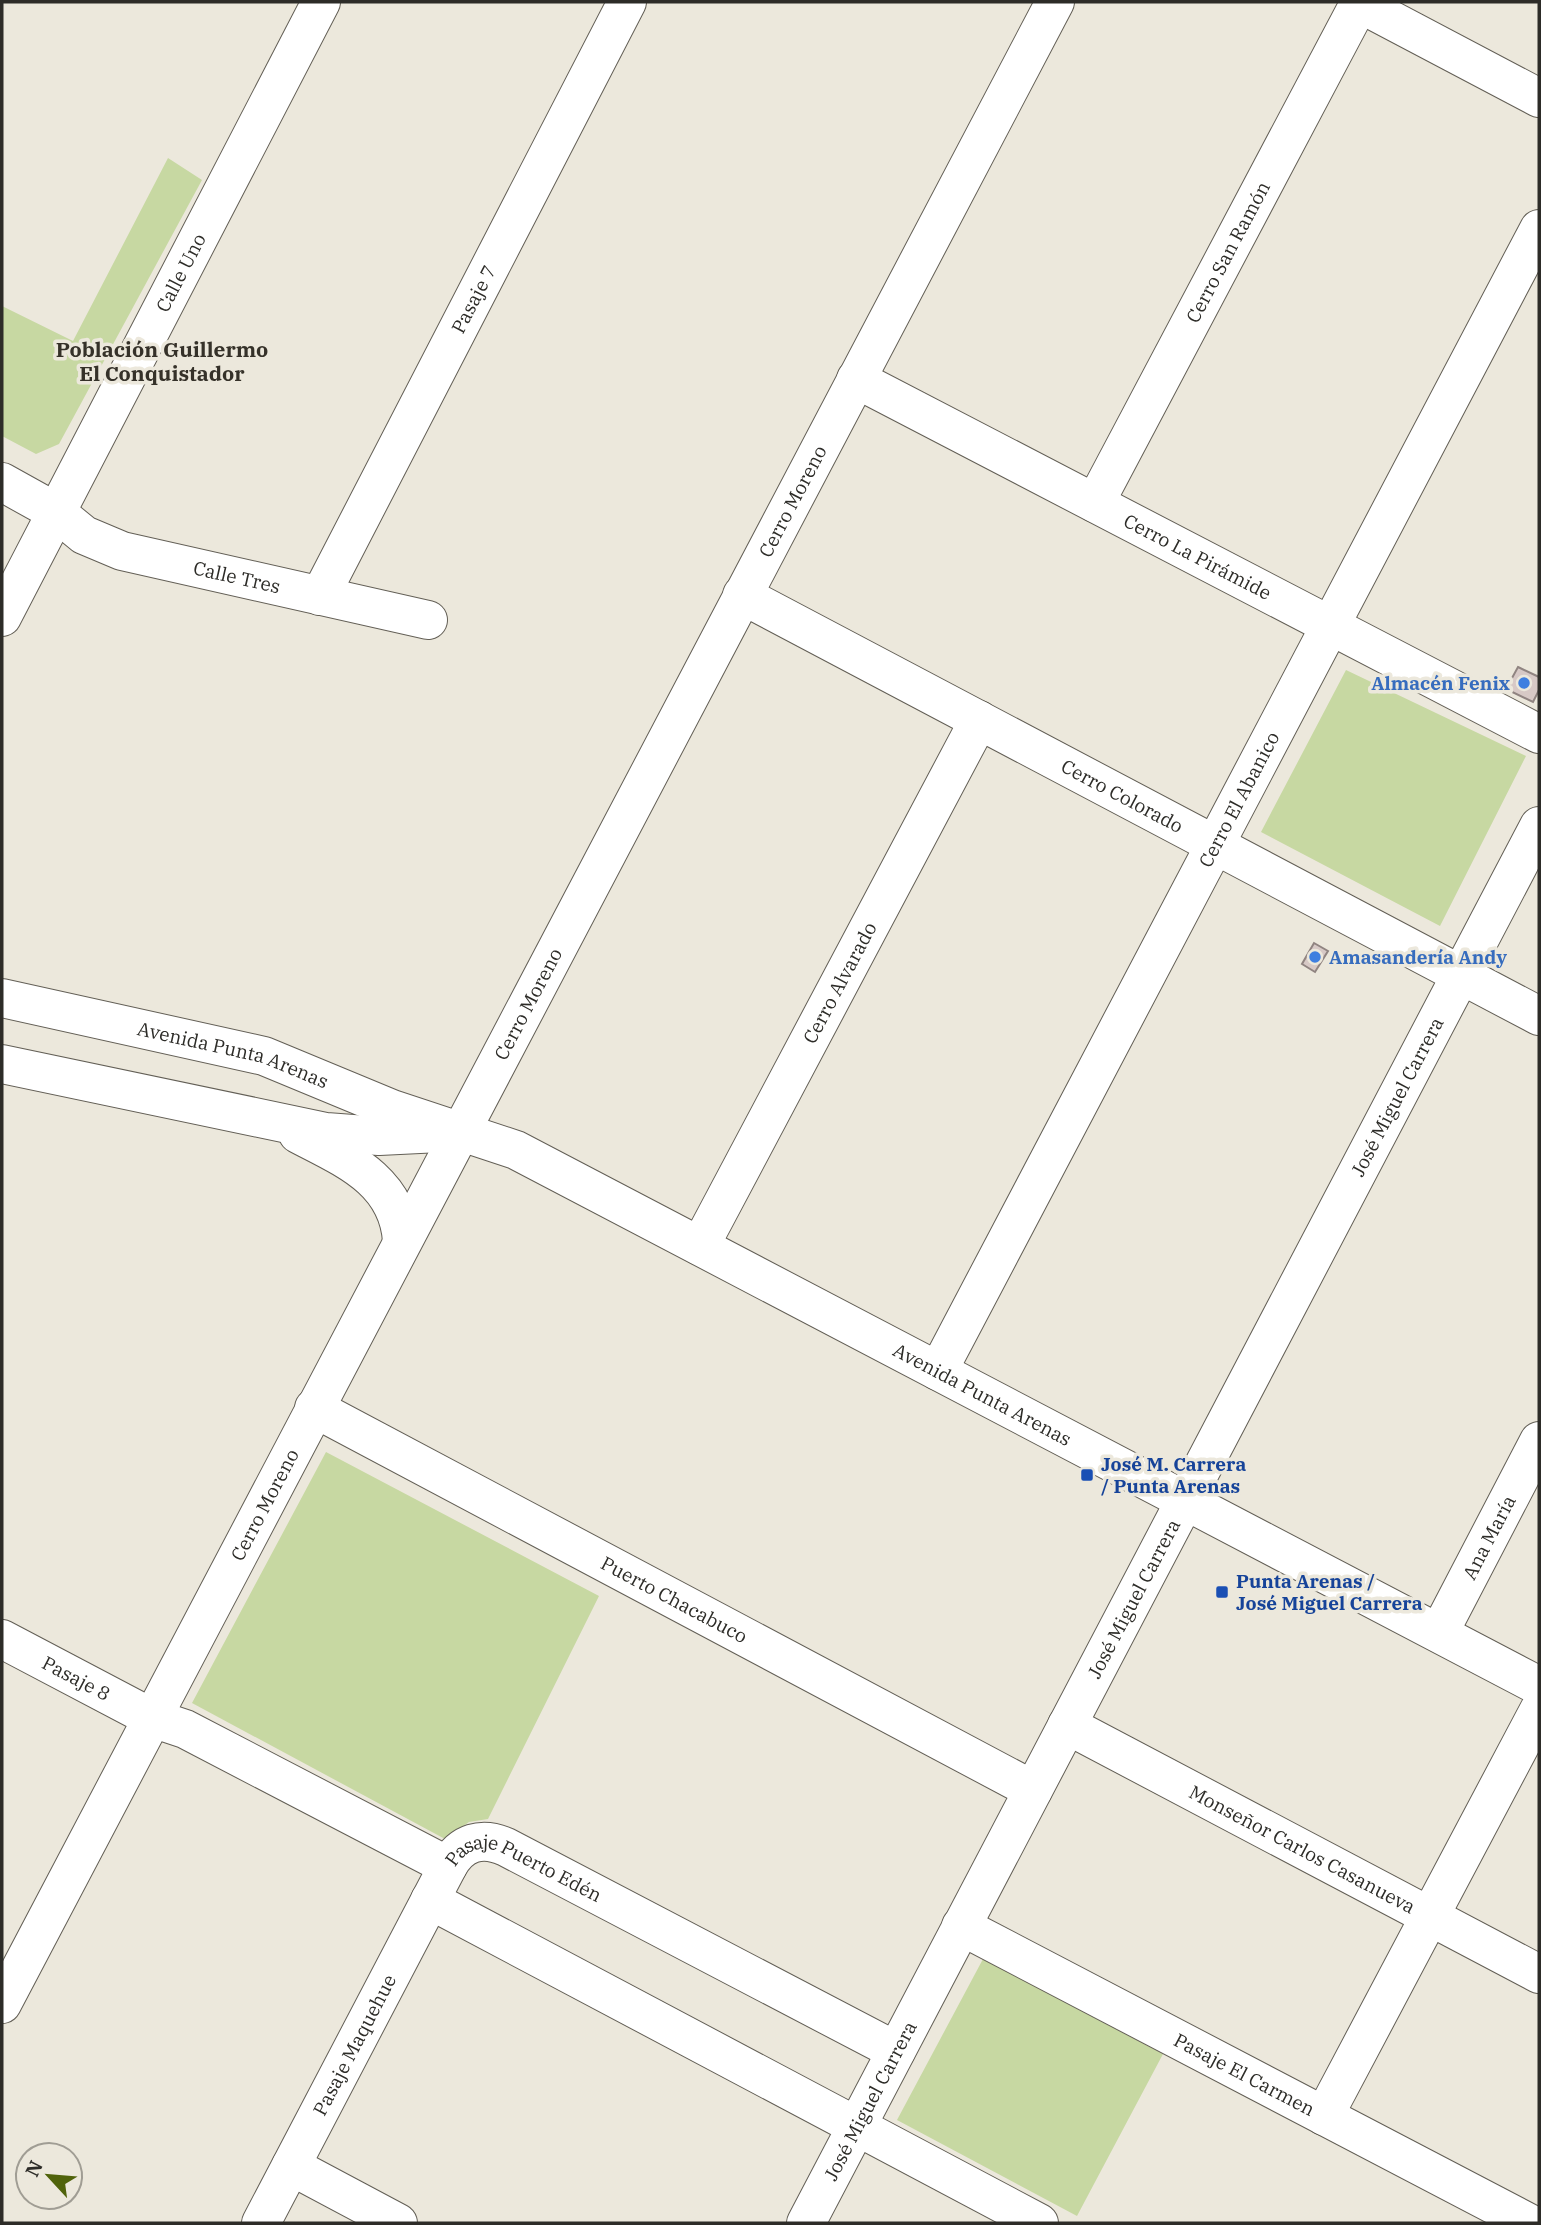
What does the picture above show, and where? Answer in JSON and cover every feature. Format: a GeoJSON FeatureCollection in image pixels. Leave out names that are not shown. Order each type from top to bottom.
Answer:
{"type":"FeatureCollection","features":[{"type":"Feature","properties":{"kind":"street","name":"Calle Uno"},"geometry":{"type":"LineString","coordinates":[[2,617],[320,2]]}},
{"type":"Feature","properties":{"kind":"street","name":"Pasaje 7"},"geometry":{"type":"LineString","coordinates":[[320,596],[627,2]]}},
{"type":"Feature","properties":{"kind":"street","name":"Cerro Moreno"},"geometry":{"type":"LineString","coordinates":[[2,2004],[1055,2]]}},
{"type":"Feature","properties":{"kind":"street"},"geometry":{"type":"LineString","coordinates":[[1359,2],[1539,98]]}},
{"type":"Feature","properties":{"kind":"street","name":"Cerro San Ramón"},"geometry":{"type":"LineString","coordinates":[[1095,503],[1359,2]]}},
{"type":"Feature","properties":{"kind":"street","name":"Cerro El Abanico"},"geometry":{"type":"LineString","coordinates":[[938,1371],[1539,229]]}},
{"type":"Feature","properties":{"kind":"street","name":"Cerro La Pirámide"},"geometry":{"type":"LineString","coordinates":[[856,379],[1539,734]]}},
{"type":"Feature","properties":{"kind":"street","name":"Calle Tres"},"geometry":{"type":"LineString","coordinates":[[2,482],[56,512],[84,535],[122,551],[428,620]]}},
{"type":"Feature","properties":{"kind":"street","name":"Cerro Colorado"},"geometry":{"type":"LineString","coordinates":[[742,595],[1539,1016]]}},
{"type":"Feature","properties":{"kind":"street","name":"Cerro Alvarado"},"geometry":{"type":"LineString","coordinates":[[700,1246],[979,720]]}},
{"type":"Feature","properties":{"kind":"street","name":"José Miguel Carrera"},"geometry":{"type":"LineString","coordinates":[[806,2223],[1539,826]]}},
{"type":"Feature","properties":{"kind":"street","name":"Avenida Punta Arenas"},"geometry":{"type":"LineString","coordinates":[[2,998],[264,1056],[392,1109],[516,1150],[1539,1686]]}},
{"type":"Feature","properties":{"kind":"street","name":"Avenida Punta Arenas"},"geometry":{"type":"LineString","coordinates":[[2,1064],[326,1132],[379,1136],[459,1131]]}},
{"type":"Feature","properties":{"kind":"street"},"geometry":{"type":"LineString","coordinates":[[274,1121],[324,1148],[381,1185],[397,1213],[402,1241]]}},
{"type":"Feature","properties":{"kind":"street","name":"Puerto Chacabuco"},"geometry":{"type":"LineString","coordinates":[[314,1408],[1033,1790]]}},
{"type":"Feature","properties":{"kind":"street","name":"Ana María"},"geometry":{"type":"LineString","coordinates":[[1439,1633],[1539,1441]]}},
{"type":"Feature","properties":{"kind":"street","name":"Pasaje 8"},"geometry":{"type":"LineString","coordinates":[[2,1639],[152,1718]]}},
{"type":"Feature","properties":{"kind":"street"},"geometry":{"type":"LineString","coordinates":[[1324,2116],[1539,1710]]}},
{"type":"Feature","properties":{"kind":"street","name":"Pasaje Puerto Edén"},"geometry":{"type":"LineString","coordinates":[[152,1718],[185,1729],[448,1866],[453,1856],[471,1843],[495,1842],[896,2052]]}},
{"type":"Feature","properties":{"kind":"street","name":"Monseñor Carlos Casanueva"},"geometry":{"type":"LineString","coordinates":[[1067,1725],[1539,1973]]}},
{"type":"Feature","properties":{"kind":"street","name":"Pasaje Maquehue"},"geometry":{"type":"LineString","coordinates":[[261,2223],[448,1866]]}},
{"type":"Feature","properties":{"kind":"street","name":"Pasaje Puerto Edén"},"geometry":{"type":"LineString","coordinates":[[430,1900],[1040,2223]]}},
{"type":"Feature","properties":{"kind":"street","name":"Pasaje El Carmen"},"geometry":{"type":"LineString","coordinates":[[961,1926],[1529,2223]]}},
{"type":"Feature","properties":{"kind":"street"},"geometry":{"type":"LineString","coordinates":[[290,2166],[398,2223]]}},
{"type":"Feature","properties":{"kind":"green space"},"geometry":{"type":"Polygon","coordinates":[[[168,158],[202,180],[59,444],[36,454],[2,436],[2,306],[73,341],[168,158]]]}},
{"type":"Feature","properties":{"kind":"green space"},"geometry":{"type":"Polygon","coordinates":[[[1346,670],[1526,756],[1440,926],[1261,832],[1346,670]]]}},
{"type":"Feature","properties":{"kind":"green space"},"geometry":{"type":"Polygon","coordinates":[[[326,1452],[599,1596],[488,1819],[469,1822],[445,1839],[192,1703],[326,1452]]]}},
{"type":"Feature","properties":{"kind":"green space"},"geometry":{"type":"Polygon","coordinates":[[[983,1959],[1163,2054],[1077,2216],[897,2120],[983,1959]]]}},
{"type":"Feature","properties":{"kind":"building","name":"Almacén Fenix"},"geometry":{"type":"Polygon","coordinates":[[[1518,667],[1539,677],[1539,690],[1533,702],[1506,689],[1518,667]]]}},
{"type":"Feature","properties":{"kind":"building","name":"Amasandería Andy"},"geometry":{"type":"Polygon","coordinates":[[[1314,943],[1328,951],[1315,972],[1302,964],[1314,943]]]}},
{"type":"Feature","properties":{"kind":"place","name":"Almacén Fenix"},"geometry":{"type":"Point","coordinates":[1524,683]}},
{"type":"Feature","properties":{"kind":"place","name":"Amasandería Andy"},"geometry":{"type":"Point","coordinates":[1315,957]}},
{"type":"Feature","properties":{"kind":"place","name":"José M. Carrera / Punta Arenas"},"geometry":{"type":"Point","coordinates":[1087,1475]}},
{"type":"Feature","properties":{"kind":"place","name":"Punta Arenas / José Miguel Carrera"},"geometry":{"type":"Point","coordinates":[1222,1592]}},
{"type":"Feature","properties":{"kind":"district","name":"Población Guillermo El Conquistador"},"geometry":{"type":"Point","coordinates":[162,362]}}]}
